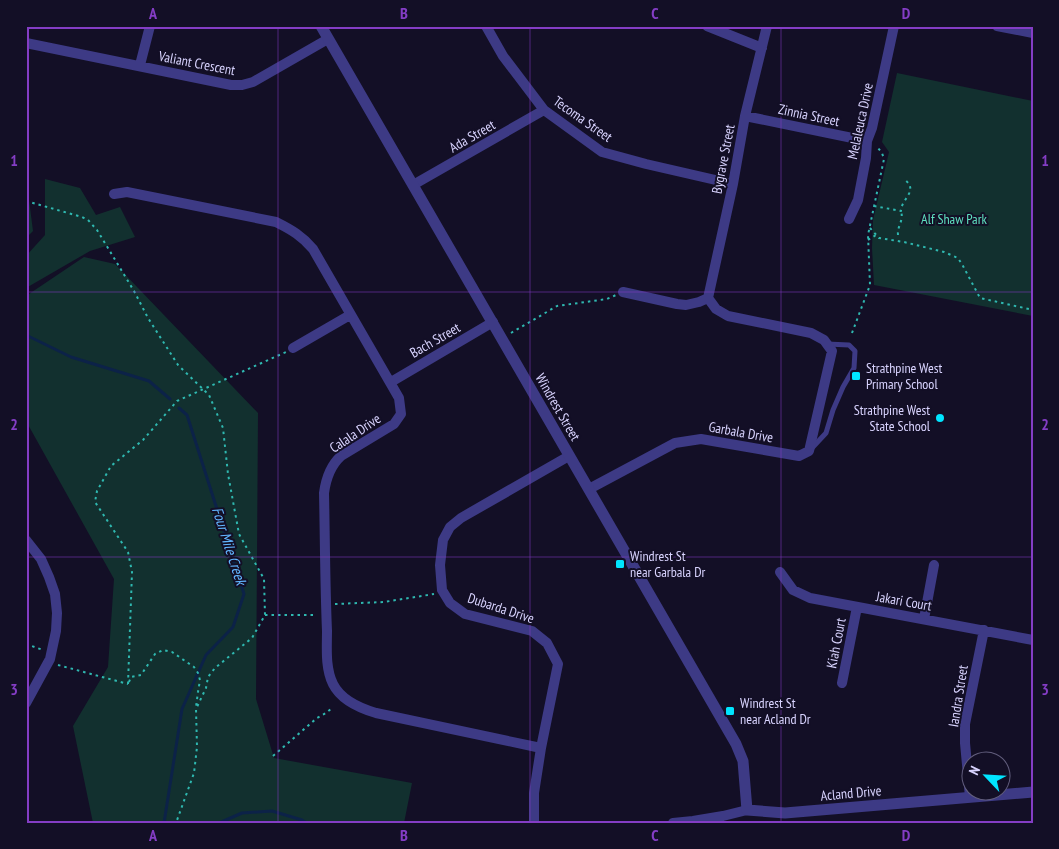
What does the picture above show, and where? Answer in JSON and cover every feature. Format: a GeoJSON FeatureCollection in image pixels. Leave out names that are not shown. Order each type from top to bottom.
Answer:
{"type":"FeatureCollection","features":[{"type":"Feature","properties":{"kind":"street","name":"Valiant Crescent"},"geometry":{"type":"LineString","coordinates":[[140,65],[150,26]]}},
{"type":"Feature","properties":{"kind":"street","name":"Windrest Street"},"geometry":{"type":"LineString","coordinates":[[321,26],[736,744],[743,761],[747,810]]}},
{"type":"Feature","properties":{"kind":"street","name":"Tecoma Street"},"geometry":{"type":"LineString","coordinates":[[486,26],[502,56],[544,110],[602,152],[733,184]]}},
{"type":"Feature","properties":{"kind":"street"},"geometry":{"type":"LineString","coordinates":[[707,26],[762,48]]}},
{"type":"Feature","properties":{"kind":"street","name":"Bygrave Street"},"geometry":{"type":"LineString","coordinates":[[708,298],[733,184],[745,116],[766,26]]}},
{"type":"Feature","properties":{"kind":"street","name":"Melaleuca Drive"},"geometry":{"type":"LineString","coordinates":[[849,219],[858,200],[866,158],[867,141],[874,123],[894,26]]}},
{"type":"Feature","properties":{"kind":"street"},"geometry":{"type":"LineString","coordinates":[[997,26],[1033,33]]}},
{"type":"Feature","properties":{"kind":"street","name":"Valiant Crescent"},"geometry":{"type":"LineString","coordinates":[[26,42],[231,85],[242,85],[253,82],[328,39]]}},
{"type":"Feature","properties":{"kind":"street","name":"Ada Street"},"geometry":{"type":"LineString","coordinates":[[413,185],[544,110]]}},
{"type":"Feature","properties":{"kind":"street","name":"Zinnia Street"},"geometry":{"type":"LineString","coordinates":[[745,116],[867,141]]}},
{"type":"Feature","properties":{"kind":"street","name":"Calala Drive"},"geometry":{"type":"LineString","coordinates":[[114,194],[128,192],[276,222],[291,229],[313,249],[399,398],[401,414],[394,424],[341,456],[334,462],[326,481],[324,492],[328,672],[333,685],[343,696],[358,707],[376,714],[540,748]]}},
{"type":"Feature","properties":{"kind":"street"},"geometry":{"type":"LineString","coordinates":[[623,292],[686,305],[708,298],[716,309],[728,316],[811,333],[824,340],[832,351],[809,451]]}},
{"type":"Feature","properties":{"kind":"street"},"geometry":{"type":"LineString","coordinates":[[294,348],[350,315]]}},
{"type":"Feature","properties":{"kind":"street","name":"Bach Street"},"geometry":{"type":"LineString","coordinates":[[391,382],[493,322]]}},
{"type":"Feature","properties":{"kind":"street","name":"Garbala Drive"},"geometry":{"type":"LineString","coordinates":[[589,489],[675,443],[701,438],[799,456],[809,451]]}},
{"type":"Feature","properties":{"kind":"street","name":"Dubarda Drive"},"geometry":{"type":"LineString","coordinates":[[534,823],[534,793],[540,748],[558,664],[548,643],[532,631],[465,614],[450,603],[442,590],[440,564],[443,540],[450,527],[462,518],[569,456]]}},
{"type":"Feature","properties":{"kind":"street"},"geometry":{"type":"LineString","coordinates":[[26,540],[41,559],[50,577],[55,594],[57,613],[56,631],[50,659],[26,703]]}},
{"type":"Feature","properties":{"kind":"street"},"geometry":{"type":"LineString","coordinates":[[924,619],[934,565]]}},
{"type":"Feature","properties":{"kind":"street","name":"Jakari Court"},"geometry":{"type":"LineString","coordinates":[[780,572],[794,590],[810,598],[1033,640]]}},
{"type":"Feature","properties":{"kind":"street","name":"Kiah Court"},"geometry":{"type":"LineString","coordinates":[[842,684],[857,607]]}},
{"type":"Feature","properties":{"kind":"street","name":"Iandra Street"},"geometry":{"type":"LineString","coordinates":[[966,752],[965,724],[984,630]]}},
{"type":"Feature","properties":{"kind":"street","name":"Acland Drive"},"geometry":{"type":"LineString","coordinates":[[1012,794],[1033,792]]}},
{"type":"Feature","properties":{"kind":"street","name":"Acland Drive"},"geometry":{"type":"LineString","coordinates":[[673,823],[693,822],[747,810],[785,814],[962,798]]}},
{"type":"Feature","properties":{"kind":"lane"},"geometry":{"type":"LineString","coordinates":[[809,451],[826,433],[833,410],[854,368],[855,351],[849,345],[827,344]]}},
{"type":"Feature","properties":{"kind":"path"},"geometry":{"type":"LineString","coordinates":[[852,333],[870,285],[868,240],[871,213],[884,160],[878,148]]}},
{"type":"Feature","properties":{"kind":"path"},"geometry":{"type":"LineString","coordinates":[[898,235],[902,218],[900,208],[911,188],[905,180]]}},
{"type":"Feature","properties":{"kind":"path"},"geometry":{"type":"LineString","coordinates":[[26,201],[82,217],[88,220],[97,230],[148,318],[178,365],[209,394],[223,428],[228,474],[239,534],[264,579],[265,615],[252,638],[208,677],[206,688],[196,709]]}},
{"type":"Feature","properties":{"kind":"path"},"geometry":{"type":"LineString","coordinates":[[874,206],[901,211]]}},
{"type":"Feature","properties":{"kind":"path"},"geometry":{"type":"LineString","coordinates":[[870,228],[879,238],[944,252],[958,258],[980,298],[1033,310]]}},
{"type":"Feature","properties":{"kind":"path"},"geometry":{"type":"LineString","coordinates":[[868,240],[876,235]]}},
{"type":"Feature","properties":{"kind":"path"},"geometry":{"type":"LineString","coordinates":[[509,334],[557,306],[606,299],[623,292]]}},
{"type":"Feature","properties":{"kind":"path"},"geometry":{"type":"LineString","coordinates":[[128,684],[132,572],[128,552],[95,502],[97,491],[111,466],[143,440],[177,401],[294,348]]}},
{"type":"Feature","properties":{"kind":"path"},"geometry":{"type":"LineString","coordinates":[[326,604],[384,602],[435,594]]}},
{"type":"Feature","properties":{"kind":"path"},"geometry":{"type":"LineString","coordinates":[[265,615],[318,615]]}},
{"type":"Feature","properties":{"kind":"path"},"geometry":{"type":"LineString","coordinates":[[128,684],[131,677],[141,675],[155,654],[164,650],[172,652],[194,667],[198,673],[200,680],[196,709],[197,747],[194,774],[176,823]]}},
{"type":"Feature","properties":{"kind":"path"},"geometry":{"type":"LineString","coordinates":[[57,665],[128,684]]}},
{"type":"Feature","properties":{"kind":"path"},"geometry":{"type":"LineString","coordinates":[[273,756],[317,718],[332,708]]}},
{"type":"Feature","properties":{"kind":"green space","name":"Alf Shaw Park"},"geometry":{"type":"Polygon","coordinates":[[[897,73],[1033,101],[1033,316],[874,285],[873,220],[889,152],[882,142],[897,73]]]}},
{"type":"Feature","properties":{"kind":"green space"},"geometry":{"type":"Polygon","coordinates":[[[45,179],[80,188],[96,215],[120,207],[135,237],[90,251],[26,288],[26,256],[45,235],[45,179]]]}},
{"type":"Feature","properties":{"kind":"green space"},"geometry":{"type":"Polygon","coordinates":[[[26,190],[28,192],[33,231],[26,238],[26,190]]]}},
{"type":"Feature","properties":{"kind":"green space"},"geometry":{"type":"Polygon","coordinates":[[[84,257],[115,264],[258,413],[256,699],[274,758],[412,783],[404,823],[93,823],[73,726],[108,667],[114,579],[26,421],[26,296],[84,257]]]}},
{"type":"Feature","properties":{"kind":"waterway","name":"Four Mile Creek"},"geometry":{"type":"LineString","coordinates":[[26,335],[71,357],[149,381],[170,399]]}},
{"type":"Feature","properties":{"kind":"waterway","name":"Four Mile Creek"},"geometry":{"type":"LineString","coordinates":[[164,823],[182,709],[206,655],[233,627],[244,594],[187,415],[179,408]]}},
{"type":"Feature","properties":{"kind":"waterway","name":"Four Mile Creek"},"geometry":{"type":"LineString","coordinates":[[219,823],[242,813],[272,811],[306,823]]}},
{"type":"Feature","properties":{"kind":"place","name":"Strathpine West Primary School"},"geometry":{"type":"Point","coordinates":[856,376]}},
{"type":"Feature","properties":{"kind":"place","name":"Strathpine West State School"},"geometry":{"type":"Point","coordinates":[940,418]}},
{"type":"Feature","properties":{"kind":"place","name":"Windrest St near Garbala Dr"},"geometry":{"type":"Point","coordinates":[620,564]}},
{"type":"Feature","properties":{"kind":"place","name":"Windrest St near Acland Dr"},"geometry":{"type":"Point","coordinates":[730,711]}}]}
